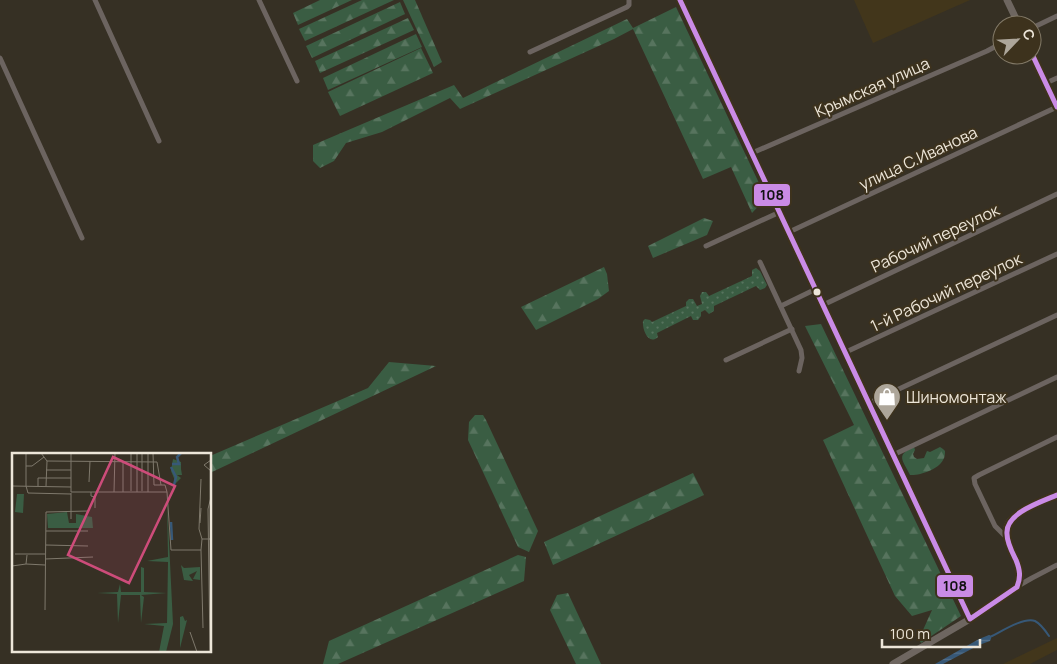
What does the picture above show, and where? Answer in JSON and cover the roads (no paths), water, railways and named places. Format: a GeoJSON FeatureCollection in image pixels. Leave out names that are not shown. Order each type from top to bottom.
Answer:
{"type":"FeatureCollection","features":[{"type":"Feature","properties":{"kind":"main road"},"geometry":{"type":"LineString","coordinates":[[680,0],[970,618]]}},
{"type":"Feature","properties":{"kind":"main road"},"geometry":{"type":"LineString","coordinates":[[1007,0],[1014,15]]}},
{"type":"Feature","properties":{"kind":"main road"},"geometry":{"type":"LineString","coordinates":[[1037,65],[1057,107]]}},
{"type":"Feature","properties":{"kind":"main road"},"geometry":{"type":"LineString","coordinates":[[893,664],[970,618],[1016,587],[1020,580],[1020,573],[1006,537],[1007,528],[1017,514],[1057,496]]}},
{"type":"Feature","properties":{"kind":"street"},"geometry":{"type":"LineString","coordinates":[[95,0],[159,141]]}},
{"type":"Feature","properties":{"kind":"street"},"geometry":{"type":"LineString","coordinates":[[259,0],[297,81]]}},
{"type":"Feature","properties":{"kind":"street"},"geometry":{"type":"LineString","coordinates":[[530,52],[627,7],[629,0]]}},
{"type":"Feature","properties":{"kind":"street"},"geometry":{"type":"LineString","coordinates":[[1042,23],[1057,16]]}},
{"type":"Feature","properties":{"kind":"street","name":"Крымская улица"},"geometry":{"type":"LineString","coordinates":[[752,154],[992,48]]}},
{"type":"Feature","properties":{"kind":"street"},"geometry":{"type":"LineString","coordinates":[[0,58],[82,238]]}},
{"type":"Feature","properties":{"kind":"street"},"geometry":{"type":"LineString","coordinates":[[1046,83],[1057,78]]}},
{"type":"Feature","properties":{"kind":"street","name":"улица С.Иванова"},"geometry":{"type":"LineString","coordinates":[[789,232],[1057,107]]}},
{"type":"Feature","properties":{"kind":"street","name":"Рабочий переулок"},"geometry":{"type":"LineString","coordinates":[[823,305],[1057,194]]}},
{"type":"Feature","properties":{"kind":"street"},"geometry":{"type":"LineString","coordinates":[[706,246],[780,212]]}},
{"type":"Feature","properties":{"kind":"street","name":"1-й Рабочий переулок"},"geometry":{"type":"LineString","coordinates":[[846,352],[1057,254]]}},
{"type":"Feature","properties":{"kind":"street"},"geometry":{"type":"LineString","coordinates":[[760,262],[801,350],[802,358],[799,371]]}},
{"type":"Feature","properties":{"kind":"street"},"geometry":{"type":"LineString","coordinates":[[781,306],[816,289]]}},
{"type":"Feature","properties":{"kind":"street"},"geometry":{"type":"LineString","coordinates":[[869,403],[1057,315]]}},
{"type":"Feature","properties":{"kind":"street"},"geometry":{"type":"LineString","coordinates":[[726,360],[792,329]]}},
{"type":"Feature","properties":{"kind":"street"},"geometry":{"type":"LineString","coordinates":[[894,455],[1057,377]]}},
{"type":"Feature","properties":{"kind":"street"},"geometry":{"type":"LineString","coordinates":[[1006,537],[994,526],[974,478],[1057,437]]}},
{"type":"Feature","properties":{"kind":"street"},"geometry":{"type":"LineString","coordinates":[[1016,587],[1057,566]]}},
{"type":"Feature","properties":{"kind":"water"},"geometry":{"type":"Polygon","coordinates":[[[989,635],[992,636],[990,641],[943,664],[935,664],[979,639],[989,635]]]}},
{"type":"Feature","properties":{"kind":"waterway"},"geometry":{"type":"LineString","coordinates":[[992,636],[1013,625],[1030,620],[1039,624],[1049,636]]}},
{"type":"Feature","properties":{"kind":"place","name":"Шиномонтаж"},"geometry":{"type":"Point","coordinates":[887,421]}}]}
